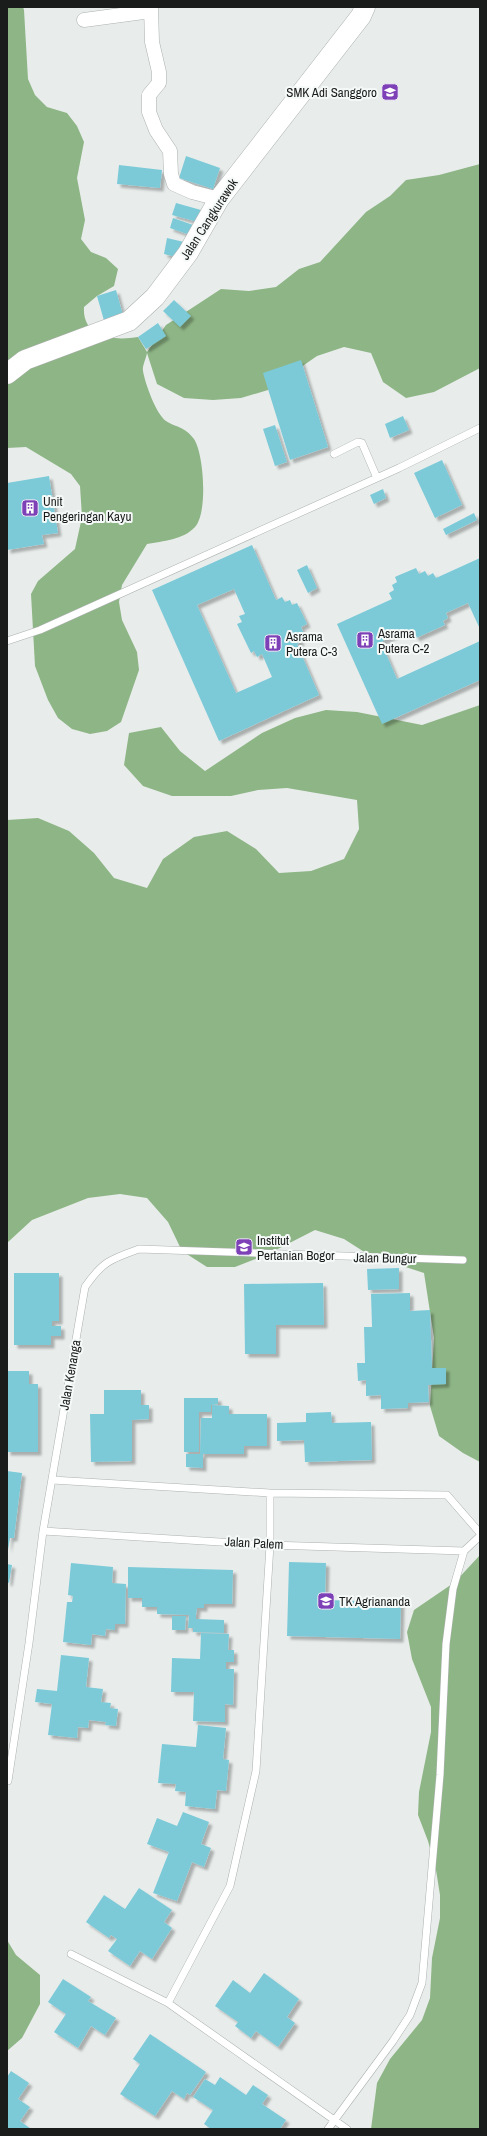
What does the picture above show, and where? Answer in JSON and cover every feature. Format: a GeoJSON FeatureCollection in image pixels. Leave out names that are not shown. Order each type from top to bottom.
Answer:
{"type":"FeatureCollection","features":[{"type":"Feature","properties":{"kind":"street","name":"Jalan Cangkurawok"},"geometry":{"type":"LineString","coordinates":[[7,374],[25,360],[129,322],[156,297],[188,253],[219,199],[361,16],[364,7]]}},
{"type":"Feature","properties":{"kind":"street"},"geometry":{"type":"LineString","coordinates":[[84,20],[151,9],[152,42],[159,72],[159,83],[149,95],[149,112],[156,130],[170,151],[171,174],[174,184],[181,189],[219,199]]}},
{"type":"Feature","properties":{"kind":"lane"},"geometry":{"type":"LineString","coordinates":[[7,641],[40,630],[377,478],[480,428]]}},
{"type":"Feature","properties":{"kind":"lane"},"geometry":{"type":"LineString","coordinates":[[334,454],[358,442],[362,443],[377,478]]}},
{"type":"Feature","properties":{"kind":"lane","name":"Jalan Bungur"},"geometry":{"type":"LineString","coordinates":[[139,1249],[463,1260]]}},
{"type":"Feature","properties":{"kind":"lane","name":"Jalan Kenanga"},"geometry":{"type":"LineString","coordinates":[[8,1781],[29,1643],[43,1531],[85,1286],[96,1270],[109,1260],[139,1249]]}},
{"type":"Feature","properties":{"kind":"lane"},"geometry":{"type":"LineString","coordinates":[[52,1480],[270,1493],[446,1495],[480,1533]]}},
{"type":"Feature","properties":{"kind":"lane"},"geometry":{"type":"LineString","coordinates":[[168,2003],[230,1886],[256,1771],[270,1545],[270,1493]]}},
{"type":"Feature","properties":{"kind":"lane","name":"Jalan Palem"},"geometry":{"type":"LineString","coordinates":[[43,1531],[270,1545],[464,1551]]}},
{"type":"Feature","properties":{"kind":"lane"},"geometry":{"type":"LineString","coordinates":[[328,2129],[336,2120],[410,2015],[422,1983],[440,1775],[446,1644],[453,1589],[464,1551],[480,1536]]}},
{"type":"Feature","properties":{"kind":"lane"},"geometry":{"type":"LineString","coordinates":[[71,1954],[168,2003],[347,2129]]}},
{"type":"Feature","properties":{"kind":"green space"},"geometry":{"type":"Polygon","coordinates":[[[7,7],[23,7],[24,10],[28,79],[35,95],[47,107],[67,113],[77,126],[84,142],[77,178],[85,220],[81,239],[91,252],[106,258],[118,269],[114,286],[97,296],[84,307],[88,325],[101,335],[119,338],[138,337],[147,352],[166,325],[221,289],[249,291],[276,287],[299,269],[320,262],[366,212],[390,196],[406,180],[439,175],[480,164],[480,368],[434,392],[406,398],[383,382],[371,353],[344,347],[317,356],[268,390],[241,398],[213,400],[184,398],[157,384],[147,353],[143,371],[146,383],[158,412],[166,421],[187,432],[194,439],[197,447],[202,470],[202,509],[195,527],[185,535],[147,544],[122,585],[119,602],[122,620],[137,652],[139,670],[121,722],[107,731],[90,734],[72,729],[58,718],[48,700],[35,666],[31,594],[38,581],[75,549],[82,517],[80,486],[71,474],[26,447],[7,448],[7,7]]]}},
{"type":"Feature","properties":{"kind":"green space"},"geometry":{"type":"Polygon","coordinates":[[[480,705],[480,1462],[463,1453],[439,1436],[430,1406],[434,1338],[424,1273],[369,1255],[344,1239],[315,1230],[266,1255],[235,1267],[207,1267],[182,1251],[168,1222],[147,1198],[120,1194],[88,1198],[32,1220],[7,1243],[7,820],[38,818],[69,831],[94,853],[114,878],[147,888],[163,859],[194,837],[227,831],[256,849],[279,873],[311,871],[344,859],[359,829],[357,800],[287,788],[258,790],[231,796],[172,796],[143,786],[124,765],[129,733],[161,727],[180,751],[205,771],[262,733],[295,718],[326,710],[357,712],[422,725],[480,705]]]}},
{"type":"Feature","properties":{"kind":"green space"},"geometry":{"type":"Polygon","coordinates":[[[480,1555],[480,2129],[371,2129],[377,2083],[390,2059],[422,2020],[430,1998],[432,1958],[440,1918],[440,1895],[436,1870],[428,1841],[418,1815],[419,1792],[431,1732],[431,1707],[412,1659],[407,1632],[414,1610],[455,1582],[480,1555]]]}},
{"type":"Feature","properties":{"kind":"green space"},"geometry":{"type":"Polygon","coordinates":[[[7,1940],[16,1955],[40,1975],[40,2004],[22,2038],[7,2051],[7,1940]]]}},
{"type":"Feature","properties":{"kind":"building"},"geometry":{"type":"Polygon","coordinates":[[[186,156],[220,168],[213,189],[179,178],[186,156]]]}},
{"type":"Feature","properties":{"kind":"building"},"geometry":{"type":"Polygon","coordinates":[[[119,165],[162,170],[160,188],[117,184],[119,165]]]}},
{"type":"Feature","properties":{"kind":"building"},"geometry":{"type":"Polygon","coordinates":[[[176,203],[201,210],[198,222],[172,215],[176,203]]]}},
{"type":"Feature","properties":{"kind":"building"},"geometry":{"type":"Polygon","coordinates":[[[173,218],[196,226],[193,236],[170,228],[173,218]]]}},
{"type":"Feature","properties":{"kind":"building"},"geometry":{"type":"Polygon","coordinates":[[[167,238],[184,242],[180,258],[164,254],[167,238]]]}},
{"type":"Feature","properties":{"kind":"building"},"geometry":{"type":"Polygon","coordinates":[[[116,290],[124,319],[105,324],[97,296],[116,290]]]}},
{"type":"Feature","properties":{"kind":"building"},"geometry":{"type":"Polygon","coordinates":[[[174,300],[191,316],[180,327],[163,311],[174,300]]]}},
{"type":"Feature","properties":{"kind":"building"},"geometry":{"type":"Polygon","coordinates":[[[158,323],[166,336],[146,349],[138,337],[158,323]]]}},
{"type":"Feature","properties":{"kind":"building"},"geometry":{"type":"Polygon","coordinates":[[[301,360],[328,447],[290,460],[263,373],[301,360]]]}},
{"type":"Feature","properties":{"kind":"building"},"geometry":{"type":"Polygon","coordinates":[[[403,416],[409,430],[390,438],[385,424],[403,416]]]}},
{"type":"Feature","properties":{"kind":"building"},"geometry":{"type":"Polygon","coordinates":[[[275,425],[287,462],[275,466],[263,429],[275,425]]]}},
{"type":"Feature","properties":{"kind":"building"},"geometry":{"type":"Polygon","coordinates":[[[442,460],[462,505],[435,518],[414,473],[442,460]]]}},
{"type":"Feature","properties":{"kind":"building","name":"Unit Pengeringan Kayu"},"geometry":{"type":"Polygon","coordinates":[[[49,476],[58,533],[42,535],[44,544],[7,550],[7,483],[49,476]]]}},
{"type":"Feature","properties":{"kind":"building"},"geometry":{"type":"Polygon","coordinates":[[[383,489],[386,498],[374,504],[370,495],[383,489]]]}},
{"type":"Feature","properties":{"kind":"building"},"geometry":{"type":"Polygon","coordinates":[[[474,513],[477,520],[446,535],[443,529],[474,513]]]}},
{"type":"Feature","properties":{"kind":"building","name":"Asrama Putera C-3"},"geometry":{"type":"Polygon","coordinates":[[[252,545],[276,600],[282,597],[285,602],[290,600],[292,605],[297,603],[307,624],[301,627],[304,634],[299,636],[301,642],[297,644],[319,695],[219,741],[152,590],[252,545]],[[234,589],[197,605],[236,693],[272,677],[262,654],[257,657],[254,651],[251,653],[237,624],[242,622],[239,616],[245,614],[234,589]]]}},
{"type":"Feature","properties":{"kind":"building","name":"Asrama Putera C-2"},"geometry":{"type":"Polygon","coordinates":[[[480,558],[480,629],[468,603],[446,613],[448,618],[443,621],[445,625],[416,638],[414,633],[408,636],[405,630],[381,642],[397,679],[480,641],[480,680],[382,724],[337,624],[392,599],[389,593],[394,590],[392,585],[397,582],[395,577],[397,576],[416,568],[419,574],[425,571],[428,576],[433,573],[436,578],[480,558]]]}},
{"type":"Feature","properties":{"kind":"building"},"geometry":{"type":"Polygon","coordinates":[[[307,565],[317,588],[308,593],[297,570],[307,565]]]}},
{"type":"Feature","properties":{"kind":"building"},"geometry":{"type":"Polygon","coordinates":[[[399,1268],[399,1289],[368,1290],[367,1269],[399,1268]]]}},
{"type":"Feature","properties":{"kind":"building"},"geometry":{"type":"Polygon","coordinates":[[[14,1273],[59,1273],[59,1321],[52,1321],[52,1326],[61,1326],[61,1336],[51,1336],[51,1345],[14,1345],[14,1273]]]}},
{"type":"Feature","properties":{"kind":"building"},"geometry":{"type":"Polygon","coordinates":[[[323,1283],[324,1325],[276,1325],[276,1354],[245,1354],[244,1284],[323,1283]]]}},
{"type":"Feature","properties":{"kind":"building"},"geometry":{"type":"Polygon","coordinates":[[[410,1293],[410,1311],[430,1310],[432,1368],[446,1368],[446,1384],[428,1385],[429,1402],[408,1403],[408,1408],[381,1409],[381,1395],[366,1396],[366,1380],[358,1381],[357,1363],[365,1363],[364,1327],[372,1327],[371,1294],[410,1293]]]}},
{"type":"Feature","properties":{"kind":"building"},"geometry":{"type":"Polygon","coordinates":[[[7,1371],[29,1371],[29,1384],[38,1384],[38,1452],[7,1452],[7,1371]]]}},
{"type":"Feature","properties":{"kind":"building"},"geometry":{"type":"Polygon","coordinates":[[[104,1390],[141,1390],[141,1405],[149,1405],[149,1419],[132,1420],[132,1461],[91,1462],[90,1414],[104,1414],[104,1390]]]}},
{"type":"Feature","properties":{"kind":"building"},"geometry":{"type":"Polygon","coordinates":[[[184,1398],[218,1398],[218,1404],[211,1405],[211,1412],[199,1412],[199,1452],[184,1452],[184,1398]]]}},
{"type":"Feature","properties":{"kind":"building"},"geometry":{"type":"Polygon","coordinates":[[[212,1405],[229,1406],[229,1414],[267,1414],[267,1446],[244,1446],[244,1454],[203,1454],[203,1468],[186,1467],[186,1454],[200,1454],[201,1418],[212,1418],[212,1405]]]}},
{"type":"Feature","properties":{"kind":"building"},"geometry":{"type":"Polygon","coordinates":[[[331,1412],[332,1423],[371,1422],[372,1460],[305,1462],[304,1440],[277,1441],[277,1423],[306,1422],[306,1413],[331,1412]]]}},
{"type":"Feature","properties":{"kind":"building"},"geometry":{"type":"Polygon","coordinates":[[[7,1471],[22,1473],[14,1538],[10,1538],[8,1550],[7,1471]]]}},
{"type":"Feature","properties":{"kind":"building","name":"TK Agriananda"},"geometry":{"type":"Polygon","coordinates":[[[289,1562],[326,1563],[325,1600],[401,1602],[400,1639],[287,1636],[289,1562]]]}},
{"type":"Feature","properties":{"kind":"building"},"geometry":{"type":"Polygon","coordinates":[[[71,1563],[113,1567],[112,1583],[126,1584],[125,1624],[115,1624],[115,1630],[106,1629],[105,1636],[92,1634],[91,1645],[63,1642],[67,1602],[72,1602],[73,1596],[68,1595],[71,1563]]]}},
{"type":"Feature","properties":{"kind":"building"},"geometry":{"type":"Polygon","coordinates":[[[7,1564],[12,1565],[9,1583],[7,1582],[7,1564]]]}},
{"type":"Feature","properties":{"kind":"building"},"geometry":{"type":"Polygon","coordinates":[[[128,1567],[233,1570],[232,1604],[204,1604],[204,1608],[197,1608],[196,1615],[196,1619],[224,1620],[224,1633],[193,1632],[193,1628],[188,1628],[189,1615],[157,1614],[157,1607],[142,1607],[142,1598],[128,1598],[128,1567]]]}},
{"type":"Feature","properties":{"kind":"building"},"geometry":{"type":"Polygon","coordinates":[[[172,1616],[186,1616],[185,1630],[172,1630],[172,1616]]]}},
{"type":"Feature","properties":{"kind":"building"},"geometry":{"type":"Polygon","coordinates":[[[201,1633],[229,1634],[228,1650],[234,1650],[234,1662],[226,1662],[226,1669],[234,1669],[233,1705],[225,1704],[225,1722],[193,1721],[194,1692],[171,1692],[172,1658],[200,1659],[201,1633]]]}},
{"type":"Feature","properties":{"kind":"building"},"geometry":{"type":"Polygon","coordinates":[[[61,1655],[89,1658],[86,1687],[103,1689],[101,1702],[111,1703],[110,1708],[118,1709],[116,1726],[105,1725],[106,1722],[89,1720],[88,1728],[78,1727],[77,1738],[48,1735],[52,1704],[35,1702],[37,1689],[57,1691],[61,1655]]]}},
{"type":"Feature","properties":{"kind":"building"},"geometry":{"type":"Polygon","coordinates":[[[198,1725],[226,1728],[223,1759],[229,1760],[226,1791],[217,1790],[215,1809],[185,1806],[186,1792],[175,1791],[176,1784],[158,1783],[162,1744],[196,1747],[198,1725]]]}},
{"type":"Feature","properties":{"kind":"building"},"geometry":{"type":"Polygon","coordinates":[[[183,1812],[209,1822],[201,1844],[211,1848],[204,1867],[192,1862],[177,1901],[153,1893],[169,1852],[147,1844],[157,1818],[177,1826],[183,1812]]]}},
{"type":"Feature","properties":{"kind":"building"},"geometry":{"type":"Polygon","coordinates":[[[139,1888],[172,1910],[164,1922],[172,1928],[152,1959],[140,1951],[130,1966],[108,1951],[117,1939],[111,1935],[109,1938],[86,1922],[104,1895],[125,1909],[139,1888]]]}},
{"type":"Feature","properties":{"kind":"building"},"geometry":{"type":"Polygon","coordinates":[[[264,1973],[299,1999],[287,2017],[295,2023],[278,2047],[256,2031],[251,2038],[235,2026],[238,2022],[215,2006],[233,1980],[250,1993],[264,1973]]]}},
{"type":"Feature","properties":{"kind":"building"},"geometry":{"type":"Polygon","coordinates":[[[63,1979],[91,1997],[88,2001],[116,2018],[105,2035],[91,2026],[78,2048],[54,2032],[66,2014],[48,2002],[63,1979]]]}},
{"type":"Feature","properties":{"kind":"building"},"geometry":{"type":"Polygon","coordinates":[[[150,2034],[206,2072],[190,2095],[187,2093],[184,2099],[172,2091],[155,2116],[120,2094],[140,2064],[133,2059],[150,2034]]]}},
{"type":"Feature","properties":{"kind":"building"},"geometry":{"type":"Polygon","coordinates":[[[11,2071],[29,2083],[18,2099],[30,2107],[20,2121],[31,2129],[7,2129],[7,2077],[11,2071]]]}},
{"type":"Feature","properties":{"kind":"building"},"geometry":{"type":"Polygon","coordinates":[[[220,2077],[246,2095],[253,2085],[268,2095],[262,2104],[286,2120],[280,2129],[211,2129],[204,2124],[213,2110],[193,2097],[205,2079],[215,2085],[220,2077]]]}},
{"type":"Feature","properties":{"kind":"place","name":"SMK Adi Sanggoro"},"geometry":{"type":"Point","coordinates":[390,92]}},
{"type":"Feature","properties":{"kind":"place","name":"Unit Pengeringan Kayu"},"geometry":{"type":"Point","coordinates":[30,508]}},
{"type":"Feature","properties":{"kind":"place","name":"Asrama Putera C-2"},"geometry":{"type":"Point","coordinates":[365,640]}},
{"type":"Feature","properties":{"kind":"place","name":"Asrama Putera C-3"},"geometry":{"type":"Point","coordinates":[273,643]}},
{"type":"Feature","properties":{"kind":"place","name":"Institut Pertanian Bogor"},"geometry":{"type":"Point","coordinates":[244,1247]}},
{"type":"Feature","properties":{"kind":"place","name":"TK Agriananda"},"geometry":{"type":"Point","coordinates":[326,1601]}}]}
